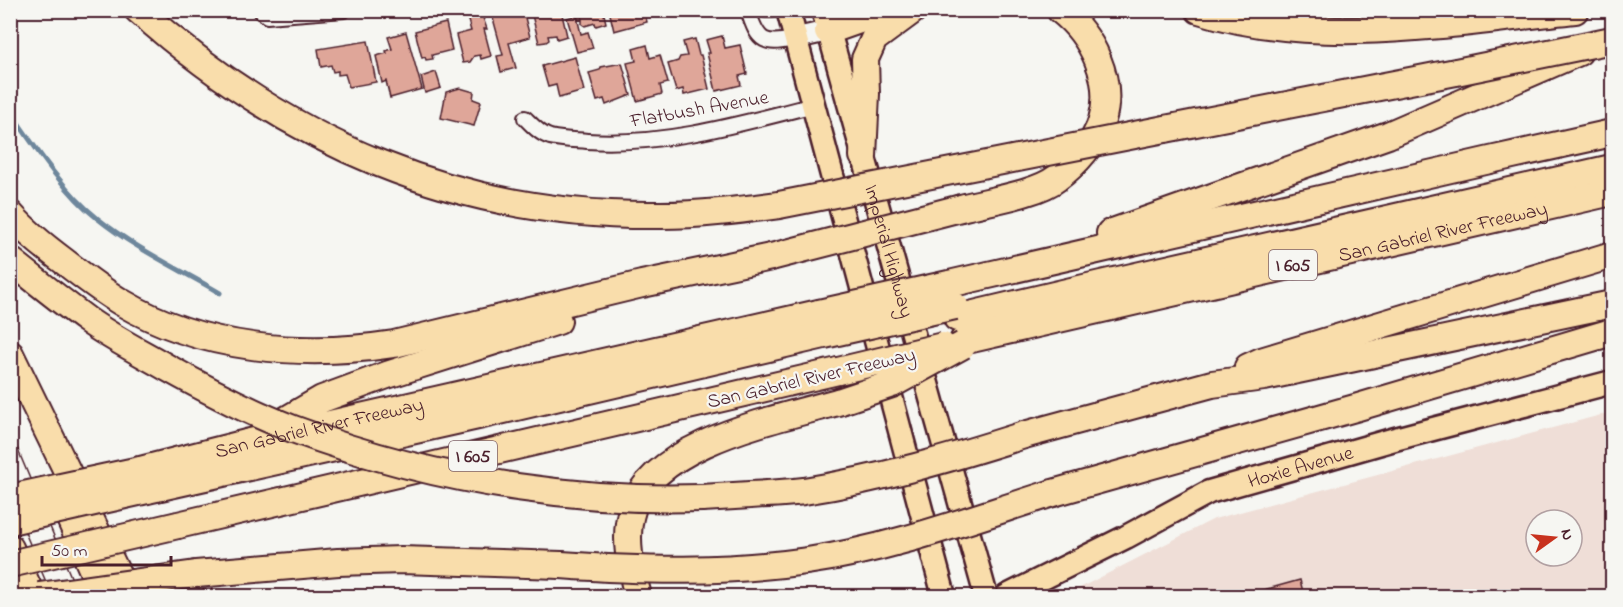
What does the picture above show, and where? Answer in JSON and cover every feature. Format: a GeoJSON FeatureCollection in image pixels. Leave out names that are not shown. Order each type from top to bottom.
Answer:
{"type":"FeatureCollection","features":[{"type":"Feature","properties":{"kind":"highway"},"geometry":{"type":"LineString","coordinates":[[138,10],[174,43],[270,110],[322,139],[385,166],[440,185],[515,204],[578,212],[661,215],[734,211],[779,205],[1456,72],[1612,39]]}},
{"type":"Feature","properties":{"kind":"highway"},"geometry":{"type":"LineString","coordinates":[[246,443],[322,399],[387,375],[645,293],[771,257],[1036,189],[1056,179],[1075,162],[1092,140],[1102,120],[1104,98],[1097,56],[1086,36],[1073,20],[1060,10]]}},
{"type":"Feature","properties":{"kind":"highway"},"geometry":{"type":"LineString","coordinates":[[1199,10],[1220,17],[1262,25],[1305,30],[1350,31],[1575,10]]}},
{"type":"Feature","properties":{"kind":"highway"},"geometry":{"type":"LineString","coordinates":[[826,21],[912,11]]}},
{"type":"Feature","properties":{"kind":"highway"},"geometry":{"type":"LineString","coordinates":[[863,156],[865,59],[874,39],[912,11]]}},
{"type":"Feature","properties":{"kind":"highway"},"geometry":{"type":"LineString","coordinates":[[993,274],[1388,135],[1612,39]]}},
{"type":"Feature","properties":{"kind":"highway","name":"San Gabriel River Freeway"},"geometry":{"type":"LineString","coordinates":[[10,564],[769,386],[828,342],[960,322],[993,274],[1612,133]]}},
{"type":"Feature","properties":{"kind":"highway"},"geometry":{"type":"LineString","coordinates":[[960,322],[1439,194],[1490,159]]}},
{"type":"Feature","properties":{"kind":"highway"},"geometry":{"type":"LineString","coordinates":[[638,597],[629,554],[632,510],[643,488],[673,459],[699,446],[752,426],[892,384],[960,322],[1101,284],[1612,168]]}},
{"type":"Feature","properties":{"kind":"highway","name":"San Gabriel River Freeway"},"geometry":{"type":"LineString","coordinates":[[10,498],[144,480],[246,443],[828,342],[960,322],[1612,192]]}},
{"type":"Feature","properties":{"kind":"highway"},"geometry":{"type":"LineString","coordinates":[[10,214],[51,252],[122,303],[200,335],[280,349],[347,350],[394,344],[642,284],[771,257]]}},
{"type":"Feature","properties":{"kind":"highway"},"geometry":{"type":"LineString","coordinates":[[1212,384],[1261,361],[1612,255]]}},
{"type":"Feature","properties":{"kind":"highway"},"geometry":{"type":"LineString","coordinates":[[10,260],[88,321],[141,353],[217,395],[291,428],[367,453],[448,474],[534,490],[623,498],[697,499],[801,491],[874,479],[1212,384],[1275,375],[1531,323],[1612,304]]}},
{"type":"Feature","properties":{"kind":"highway"},"geometry":{"type":"LineString","coordinates":[[39,597],[196,574],[338,562],[401,560],[644,571],[703,570],[808,561],[862,550],[1612,332]]}},
{"type":"Feature","properties":{"kind":"highway"},"geometry":{"type":"LineString","coordinates":[[10,521],[144,480],[482,415],[828,342]]}},
{"type":"Feature","properties":{"kind":"highway"},"geometry":{"type":"LineString","coordinates":[[10,354],[128,597]]}},
{"type":"Feature","properties":{"kind":"highway"},"geometry":{"type":"LineString","coordinates":[[10,381],[104,597]]}},
{"type":"Feature","properties":{"kind":"highway"},"geometry":{"type":"LineString","coordinates":[[10,548],[32,597]]}},
{"type":"Feature","properties":{"kind":"main road","name":"Imperial Highway"},"geometry":{"type":"LineString","coordinates":[[788,10],[944,597]]}},
{"type":"Feature","properties":{"kind":"main road","name":"Imperial Highway"},"geometry":{"type":"LineString","coordinates":[[826,21],[986,597]]}},
{"type":"Feature","properties":{"kind":"main road","name":"Hoxie Avenue"},"geometry":{"type":"LineString","coordinates":[[1007,597],[1209,492],[1406,436],[1612,382]]}},
{"type":"Feature","properties":{"kind":"street"},"geometry":{"type":"LineString","coordinates":[[260,10],[267,16],[344,10]]}},
{"type":"Feature","properties":{"kind":"street"},"geometry":{"type":"LineString","coordinates":[[748,10],[753,26],[760,37],[774,44],[797,38],[826,21]]}},
{"type":"Feature","properties":{"kind":"street"},"geometry":{"type":"LineString","coordinates":[[765,10],[773,10]]}},
{"type":"Feature","properties":{"kind":"street","name":"Flatbush Avenue"},"geometry":{"type":"LineString","coordinates":[[525,117],[536,129],[549,137],[614,142],[680,136],[814,105]]}},
{"type":"Feature","properties":{"kind":"shaded area"},"geometry":{"type":"Polygon","coordinates":[[[1612,412],[1612,596],[1064,596],[1214,519],[1612,412]]]}},
{"type":"Feature","properties":{"kind":"building"},"geometry":{"type":"Polygon","coordinates":[[[523,10],[530,37],[509,43],[516,68],[501,72],[497,56],[503,55],[491,11],[523,10]]]}},
{"type":"Feature","properties":{"kind":"building"},"geometry":{"type":"Polygon","coordinates":[[[547,10],[561,10],[567,36],[557,39],[556,35],[548,36],[549,40],[539,43],[532,15],[547,10]]]}},
{"type":"Feature","properties":{"kind":"building"},"geometry":{"type":"Polygon","coordinates":[[[573,10],[603,10],[606,23],[596,26],[595,23],[585,26],[582,24],[582,19],[579,20],[577,17],[581,34],[588,32],[593,48],[577,52],[567,18],[574,16],[573,10]]]}},
{"type":"Feature","properties":{"kind":"building"},"geometry":{"type":"Polygon","coordinates":[[[609,10],[644,10],[647,22],[614,31],[609,10]]]}},
{"type":"Feature","properties":{"kind":"building"},"geometry":{"type":"Polygon","coordinates":[[[708,10],[725,10],[726,13],[707,17],[705,13],[708,10]]]}},
{"type":"Feature","properties":{"kind":"building"},"geometry":{"type":"Polygon","coordinates":[[[481,12],[487,29],[484,29],[491,56],[481,59],[480,55],[474,56],[470,62],[463,63],[456,35],[471,31],[467,17],[481,12]]]}},
{"type":"Feature","properties":{"kind":"building"},"geometry":{"type":"Polygon","coordinates":[[[446,23],[452,50],[432,55],[433,59],[422,58],[415,31],[446,23]]]}},
{"type":"Feature","properties":{"kind":"building"},"geometry":{"type":"Polygon","coordinates":[[[406,32],[422,89],[390,98],[386,81],[382,83],[376,56],[392,49],[388,37],[406,32]]]}},
{"type":"Feature","properties":{"kind":"building"},"geometry":{"type":"Polygon","coordinates":[[[722,36],[725,48],[740,45],[747,74],[739,76],[741,85],[716,91],[706,40],[722,36]]]}},
{"type":"Feature","properties":{"kind":"building"},"geometry":{"type":"Polygon","coordinates":[[[695,39],[709,89],[684,95],[683,89],[676,91],[668,64],[687,56],[683,42],[695,39]]]}},
{"type":"Feature","properties":{"kind":"building"},"geometry":{"type":"Polygon","coordinates":[[[368,41],[376,82],[349,87],[345,74],[338,75],[338,71],[333,72],[331,65],[321,67],[318,49],[368,41]]]}},
{"type":"Feature","properties":{"kind":"building"},"geometry":{"type":"Polygon","coordinates":[[[647,45],[650,58],[660,55],[668,83],[660,85],[662,94],[637,101],[627,63],[636,61],[633,49],[647,45]]]}},
{"type":"Feature","properties":{"kind":"building"},"geometry":{"type":"Polygon","coordinates":[[[575,57],[584,91],[559,98],[556,85],[548,87],[542,66],[575,57]]]}},
{"type":"Feature","properties":{"kind":"building"},"geometry":{"type":"Polygon","coordinates":[[[622,63],[631,95],[606,105],[604,99],[597,101],[589,73],[600,70],[601,67],[622,63]]]}},
{"type":"Feature","properties":{"kind":"building"},"geometry":{"type":"Polygon","coordinates":[[[436,72],[441,88],[425,93],[421,77],[436,72]]]}},
{"type":"Feature","properties":{"kind":"building"},"geometry":{"type":"Polygon","coordinates":[[[460,88],[474,92],[473,99],[481,102],[474,126],[441,118],[446,92],[460,88]]]}},
{"type":"Feature","properties":{"kind":"building"},"geometry":{"type":"Polygon","coordinates":[[[1300,580],[1304,596],[1238,596],[1271,588],[1300,580]]]}},
{"type":"Feature","properties":{"kind":"waterway"},"geometry":{"type":"LineString","coordinates":[[10,111],[61,182],[97,218],[141,249],[220,293]]}},
{"type":"Feature","properties":{"kind":"tram line"},"geometry":{"type":"LineString","coordinates":[[10,431],[79,596]]}},
{"type":"Feature","properties":{"kind":"tram line"},"geometry":{"type":"LineString","coordinates":[[10,497],[52,596]]}}]}
